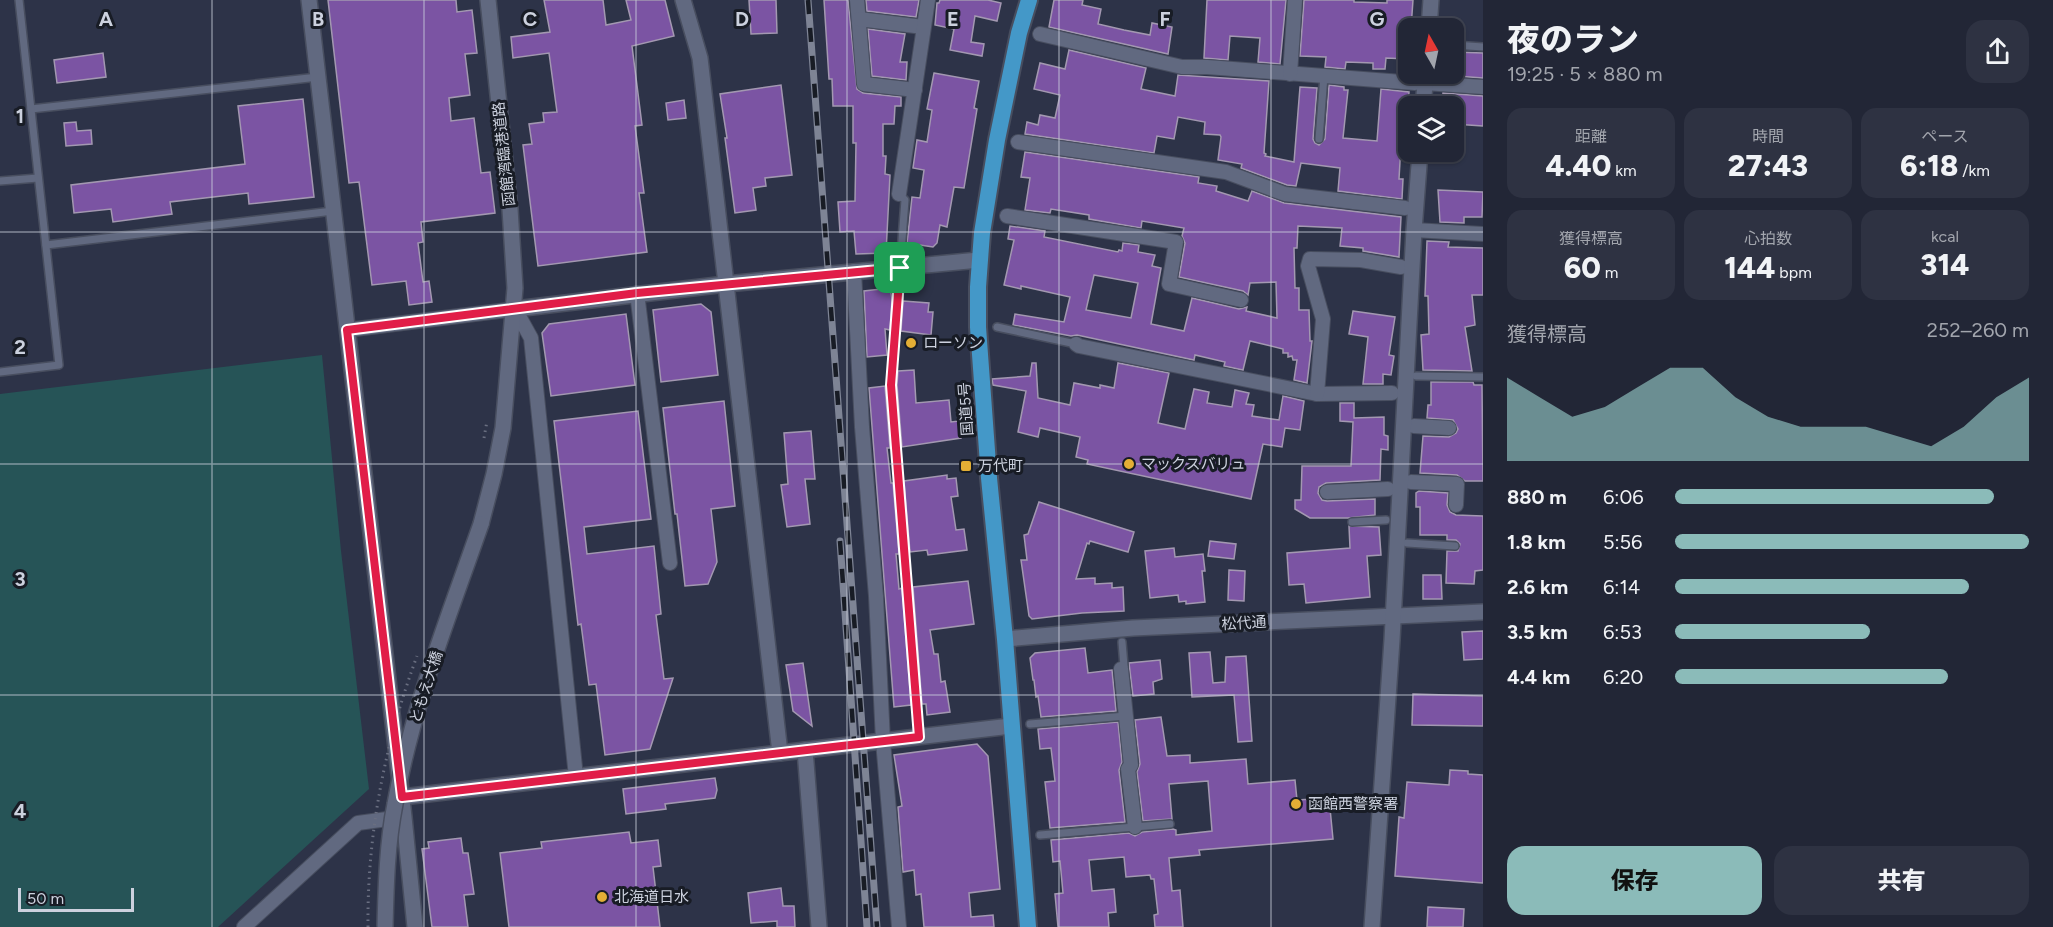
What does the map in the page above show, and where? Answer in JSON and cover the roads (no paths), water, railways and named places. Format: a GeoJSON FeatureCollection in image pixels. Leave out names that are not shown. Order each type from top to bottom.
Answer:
{"type":"FeatureCollection","features":[{"type":"Feature","properties":{"kind":"highway","name":"国道5号"},"geometry":{"type":"LineString","coordinates":[[1028,927],[978,327],[979,260],[1004,101],[1029,0]]}},
{"type":"Feature","properties":{"kind":"street"},"geometry":{"type":"LineString","coordinates":[[309,0],[402,797],[415,927]]}},
{"type":"Feature","properties":{"kind":"street","name":"函館湾臨港道路"},"geometry":{"type":"LineString","coordinates":[[481,524],[503,428],[515,309],[510,209],[488,0]]}},
{"type":"Feature","properties":{"kind":"street"},"geometry":{"type":"LineString","coordinates":[[683,0],[700,58],[780,753]]}},
{"type":"Feature","properties":{"kind":"street"},"geometry":{"type":"LineString","coordinates":[[857,0],[864,84],[915,90]]}},
{"type":"Feature","properties":{"kind":"street"},"geometry":{"type":"LineString","coordinates":[[899,194],[928,0]]}},
{"type":"Feature","properties":{"kind":"street"},"geometry":{"type":"LineString","coordinates":[[1290,74],[1295,0]]}},
{"type":"Feature","properties":{"kind":"street"},"geometry":{"type":"LineString","coordinates":[[1430,18],[1431,0]]}},
{"type":"Feature","properties":{"kind":"street"},"geometry":{"type":"LineString","coordinates":[[858,19],[924,27]]}},
{"type":"Feature","properties":{"kind":"street"},"geometry":{"type":"LineString","coordinates":[[1040,34],[1182,67],[1207,66],[1290,74],[1398,79]]}},
{"type":"Feature","properties":{"kind":"street"},"geometry":{"type":"LineString","coordinates":[[1457,84],[1483,87]]}},
{"type":"Feature","properties":{"kind":"street"},"geometry":{"type":"LineString","coordinates":[[1018,141],[1226,172],[1285,194],[1405,208]]}},
{"type":"Feature","properties":{"kind":"street"},"geometry":{"type":"LineString","coordinates":[[1372,927],[1419,162]]}},
{"type":"Feature","properties":{"kind":"street"},"geometry":{"type":"LineString","coordinates":[[1007,216],[1176,242],[1169,285],[1241,300]]}},
{"type":"Feature","properties":{"kind":"street"},"geometry":{"type":"LineString","coordinates":[[1414,230],[1483,234]]}},
{"type":"Feature","properties":{"kind":"street"},"geometry":{"type":"LineString","coordinates":[[1317,394],[1323,320],[1308,266],[1310,259],[1361,261],[1401,267]]}},
{"type":"Feature","properties":{"kind":"street"},"geometry":{"type":"LineString","coordinates":[[347,330],[637,293],[979,260]]}},
{"type":"Feature","properties":{"kind":"street"},"geometry":{"type":"LineString","coordinates":[[854,272],[862,428],[899,927]]}},
{"type":"Feature","properties":{"kind":"street"},"geometry":{"type":"LineString","coordinates":[[637,293],[670,563]]}},
{"type":"Feature","properties":{"kind":"street"},"geometry":{"type":"LineString","coordinates":[[515,309],[531,338],[576,777]]}},
{"type":"Feature","properties":{"kind":"street"},"geometry":{"type":"LineString","coordinates":[[1076,344],[1317,394],[1392,393]]}},
{"type":"Feature","properties":{"kind":"street"},"geometry":{"type":"LineString","coordinates":[[1414,426],[1449,428]]}},
{"type":"Feature","properties":{"kind":"street"},"geometry":{"type":"LineString","coordinates":[[1411,482],[1457,484],[1456,505]]}},
{"type":"Feature","properties":{"kind":"street"},"geometry":{"type":"LineString","coordinates":[[1327,492],[1388,489]]}},
{"type":"Feature","properties":{"kind":"street","name":"ともえ大橋"},"geometry":{"type":"LineString","coordinates":[[385,927],[394,807],[402,766],[415,718],[481,524]]}},
{"type":"Feature","properties":{"kind":"street","name":"松代通"},"geometry":{"type":"LineString","coordinates":[[1005,639],[1120,629],[1483,612]]}},
{"type":"Feature","properties":{"kind":"street"},"geometry":{"type":"LineString","coordinates":[[1121,669],[1131,765],[1128,769],[1135,827]]}},
{"type":"Feature","properties":{"kind":"street"},"geometry":{"type":"LineString","coordinates":[[402,797],[1011,726]]}},
{"type":"Feature","properties":{"kind":"street"},"geometry":{"type":"LineString","coordinates":[[805,750],[819,927]]}},
{"type":"Feature","properties":{"kind":"street"},"geometry":{"type":"LineString","coordinates":[[244,927],[358,823],[404,817]]}},
{"type":"Feature","properties":{"kind":"lane"},"geometry":{"type":"LineString","coordinates":[[0,372],[59,365],[19,0]]}},
{"type":"Feature","properties":{"kind":"lane"},"geometry":{"type":"LineString","coordinates":[[1464,46],[1483,47]]}},
{"type":"Feature","properties":{"kind":"lane"},"geometry":{"type":"LineString","coordinates":[[1319,139],[1324,75]]}},
{"type":"Feature","properties":{"kind":"lane"},"geometry":{"type":"LineString","coordinates":[[31,109],[318,77]]}},
{"type":"Feature","properties":{"kind":"lane"},"geometry":{"type":"LineString","coordinates":[[0,181],[38,177]]}},
{"type":"Feature","properties":{"kind":"lane"},"geometry":{"type":"LineString","coordinates":[[899,194],[905,200],[891,385],[919,737]]}},
{"type":"Feature","properties":{"kind":"lane"},"geometry":{"type":"LineString","coordinates":[[46,245],[333,211]]}},
{"type":"Feature","properties":{"kind":"lane"},"geometry":{"type":"LineString","coordinates":[[997,327],[1076,344]]}},
{"type":"Feature","properties":{"kind":"lane"},"geometry":{"type":"LineString","coordinates":[[1416,376],[1483,377]]}},
{"type":"Feature","properties":{"kind":"lane"},"geometry":{"type":"LineString","coordinates":[[1352,522],[1386,520]]}},
{"type":"Feature","properties":{"kind":"lane"},"geometry":{"type":"LineString","coordinates":[[1407,543],[1455,546]]}},
{"type":"Feature","properties":{"kind":"lane"},"geometry":{"type":"LineString","coordinates":[[1121,669],[1124,666],[1122,642]]}},
{"type":"Feature","properties":{"kind":"lane"},"geometry":{"type":"LineString","coordinates":[[1030,724],[1126,716]]}},
{"type":"Feature","properties":{"kind":"lane"},"geometry":{"type":"LineString","coordinates":[[1040,835],[1170,824]]}},
{"type":"Feature","properties":{"kind":"railway"},"geometry":{"type":"LineString","coordinates":[[808,0],[877,927]]}},
{"type":"Feature","properties":{"kind":"railway"},"geometry":{"type":"LineString","coordinates":[[840,541],[867,927]]}},
{"type":"Feature","properties":{"kind":"place","name":"ローソン"},"geometry":{"type":"Point","coordinates":[911,343]}},
{"type":"Feature","properties":{"kind":"place","name":"マックスバリュ"},"geometry":{"type":"Point","coordinates":[1129,464]}},
{"type":"Feature","properties":{"kind":"place","name":"万代町"},"geometry":{"type":"Point","coordinates":[966,466]}},
{"type":"Feature","properties":{"kind":"place","name":"函館西警察署"},"geometry":{"type":"Point","coordinates":[1296,804]}},
{"type":"Feature","properties":{"kind":"place","name":"北海道日水"},"geometry":{"type":"Point","coordinates":[602,897]}}]}
